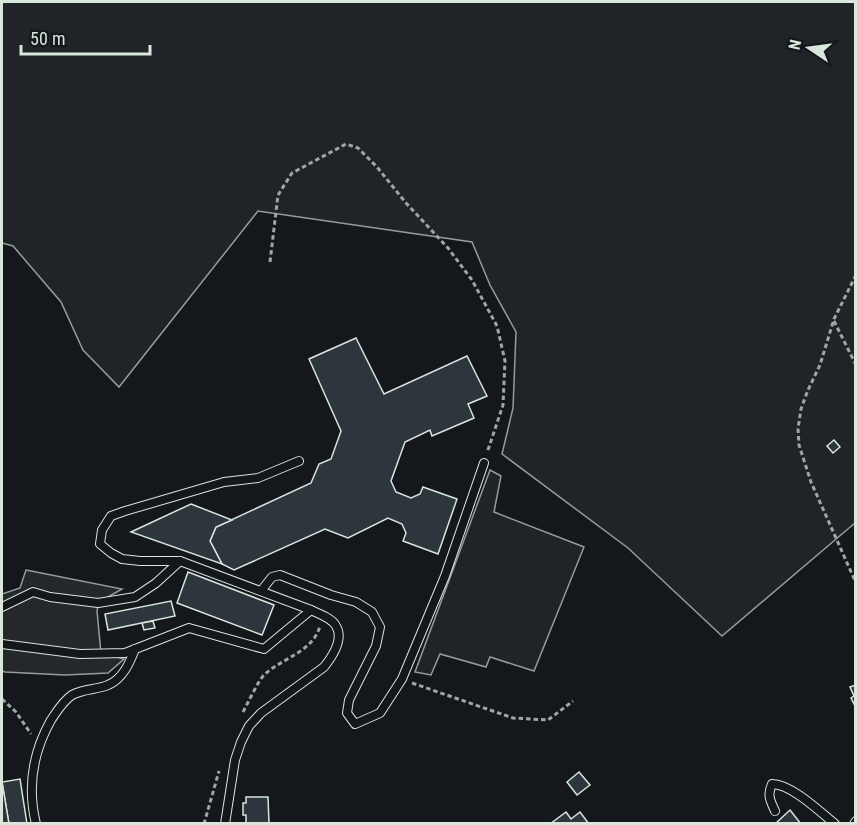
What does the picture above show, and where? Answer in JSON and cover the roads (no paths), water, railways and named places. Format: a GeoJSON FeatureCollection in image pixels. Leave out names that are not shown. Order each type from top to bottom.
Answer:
{"type":"FeatureCollection","features":[{"type":"Feature","properties":{"kind":"lane"},"geometry":{"type":"LineString","coordinates":[[225,824],[235,760],[249,726],[261,713],[324,667],[332,658],[339,633],[336,624],[311,610],[180,561],[122,559],[100,544],[102,530],[111,516],[125,511],[224,482],[258,477],[299,461]]}},
{"type":"Feature","properties":{"kind":"lane"},"geometry":{"type":"LineString","coordinates":[[261,591],[272,577],[280,575],[356,602],[372,612],[380,627],[376,646],[349,700],[347,713],[356,723],[380,713],[402,679],[445,576],[484,463]]}},
{"type":"Feature","properties":{"kind":"lane"},"geometry":{"type":"LineString","coordinates":[[2,607],[33,592],[50,597],[99,603],[135,597],[156,583],[180,561]]}},
{"type":"Feature","properties":{"kind":"lane"},"geometry":{"type":"LineString","coordinates":[[2,644],[80,654],[125,653],[189,628],[264,649],[311,610]]}},
{"type":"Feature","properties":{"kind":"lane"},"geometry":{"type":"LineString","coordinates":[[36,824],[31,794],[32,773],[39,746],[59,707],[71,696],[87,689],[108,685],[121,675],[135,649]]}},
{"type":"Feature","properties":{"kind":"lane"},"geometry":{"type":"LineString","coordinates":[[775,811],[769,792],[772,784],[780,784],[835,824]]}}]}
